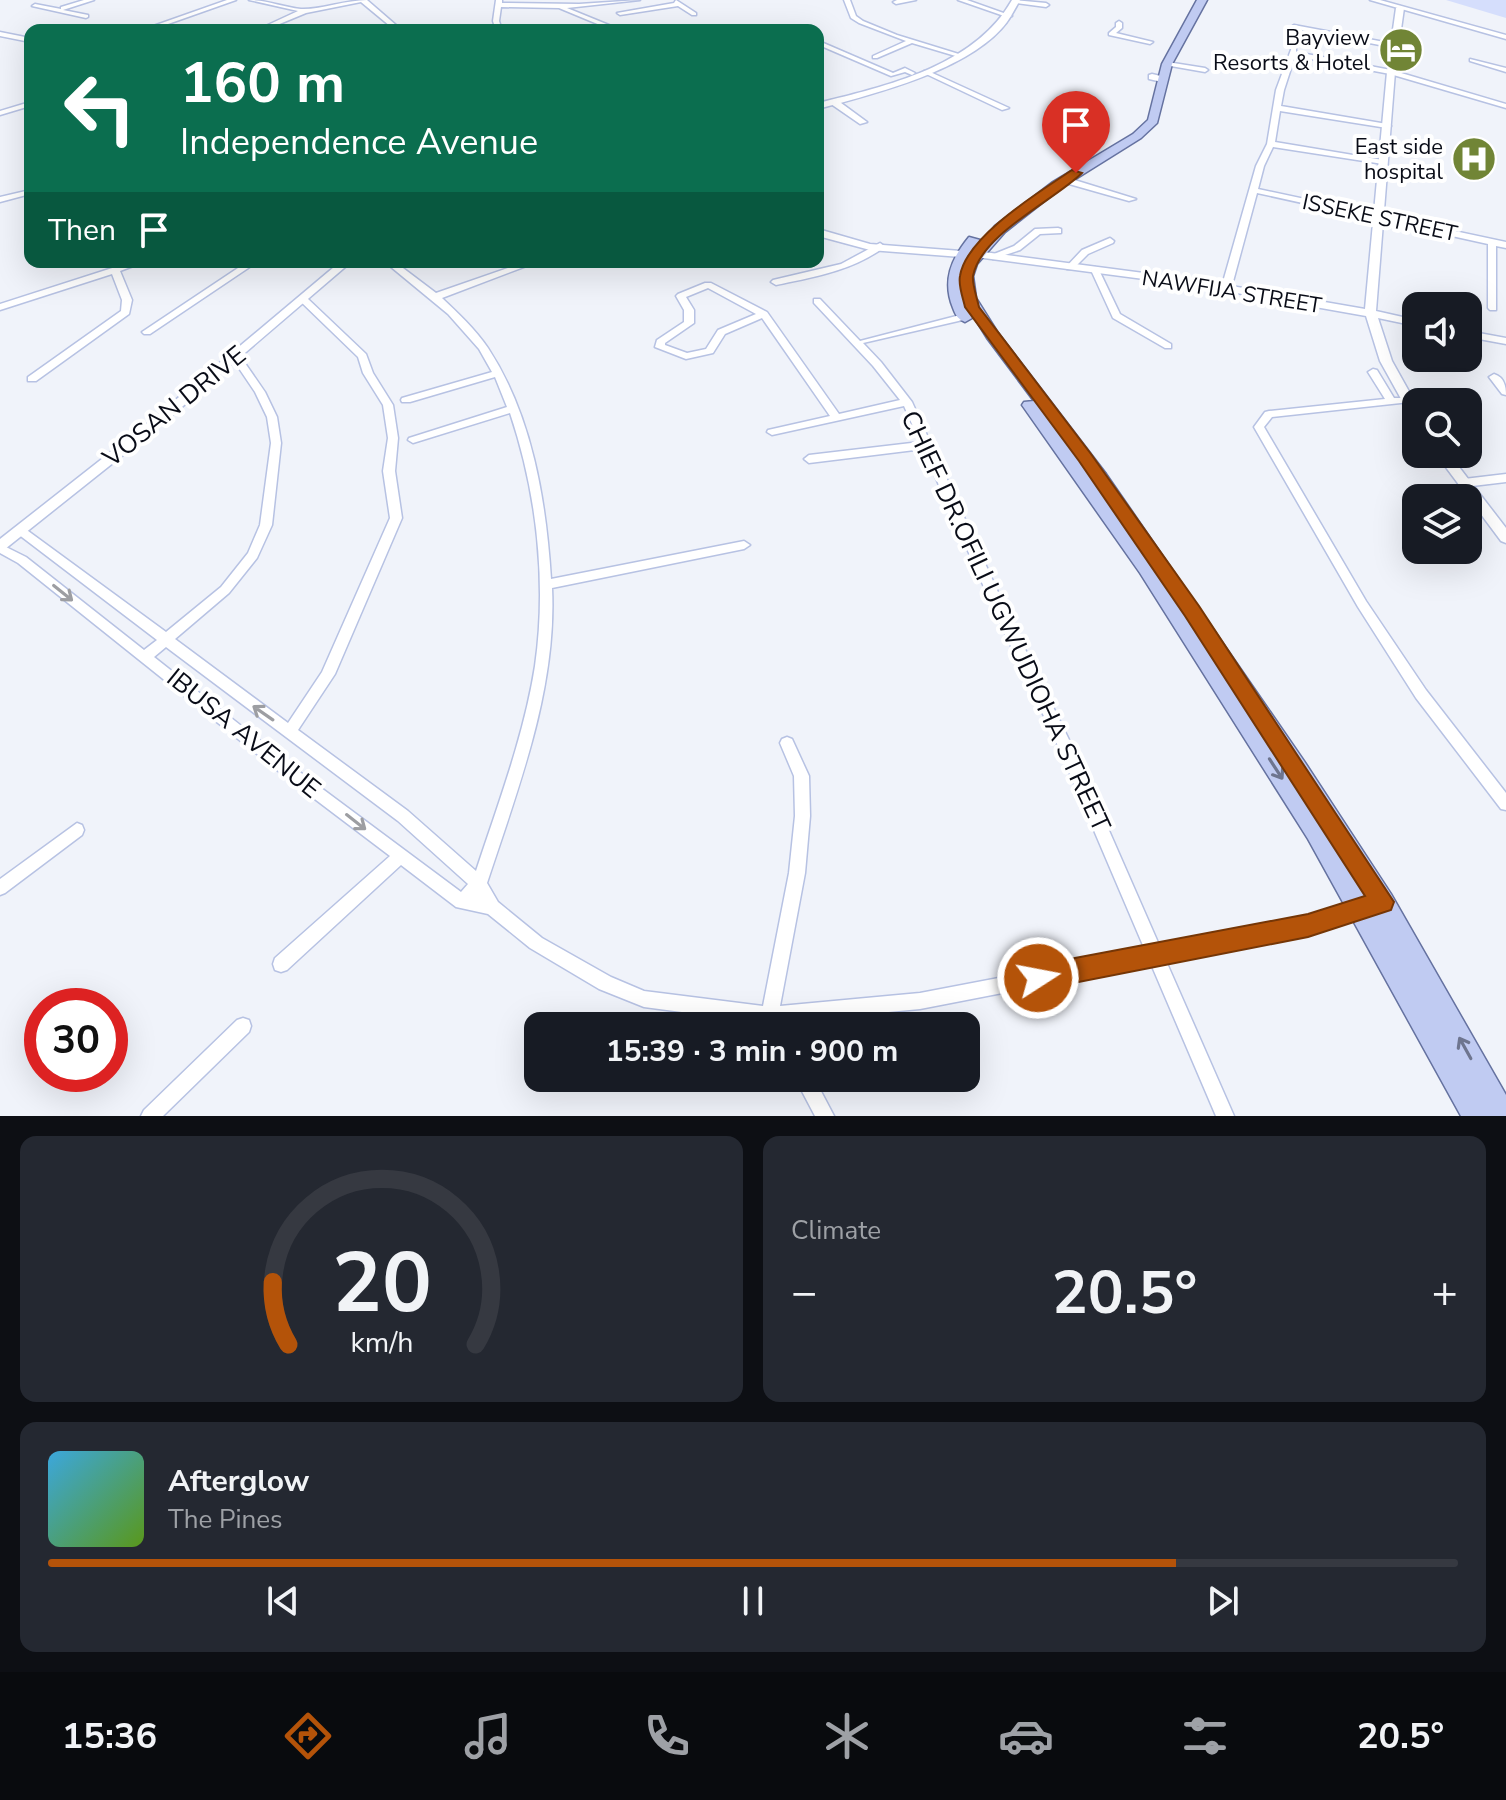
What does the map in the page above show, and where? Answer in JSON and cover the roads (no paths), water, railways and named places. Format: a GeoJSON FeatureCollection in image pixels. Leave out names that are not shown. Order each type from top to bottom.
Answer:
{"type":"FeatureCollection","features":[{"type":"Feature","properties":{"kind":"main road"},"geometry":{"type":"LineString","coordinates":[[1192,0],[1160,73],[1153,105],[1133,133],[1057,182],[1000,229],[977,255],[966,276],[972,307],[1078,448],[1192,611],[1383,902],[1503,1116]]}},
{"type":"Feature","properties":{"kind":"main road"},"geometry":{"type":"LineString","coordinates":[[1176,35],[1202,0]]}},
{"type":"Feature","properties":{"kind":"main road"},"geometry":{"type":"LineString","coordinates":[[977,255],[954,270],[954,289],[964,317],[1146,568],[1316,832],[1476,1116]]}},
{"type":"Feature","properties":{"kind":"street"},"geometry":{"type":"LineString","coordinates":[[61,9],[91,0]]}},
{"type":"Feature","properties":{"kind":"street"},"geometry":{"type":"LineString","coordinates":[[163,24],[233,0]]}},
{"type":"Feature","properties":{"kind":"street"},"geometry":{"type":"LineString","coordinates":[[252,0],[304,11]]}},
{"type":"Feature","properties":{"kind":"street"},"geometry":{"type":"LineString","coordinates":[[274,24],[304,11],[362,0],[388,24]]}},
{"type":"Feature","properties":{"kind":"street"},"geometry":{"type":"LineString","coordinates":[[497,24],[498,2],[560,6],[637,0]]}},
{"type":"Feature","properties":{"kind":"street"},"geometry":{"type":"LineString","coordinates":[[847,0],[853,17],[858,20],[956,54]]}},
{"type":"Feature","properties":{"kind":"street"},"geometry":{"type":"LineString","coordinates":[[896,2],[913,0]]}},
{"type":"Feature","properties":{"kind":"street"},"geometry":{"type":"LineString","coordinates":[[961,0],[1006,15]]}},
{"type":"Feature","properties":{"kind":"street"},"geometry":{"type":"LineString","coordinates":[[825,104],[884,88],[926,72],[986,37],[1006,15],[1014,0],[1046,5]]}},
{"type":"Feature","properties":{"kind":"street"},"geometry":{"type":"LineString","coordinates":[[1373,0],[1506,37]]}},
{"type":"Feature","properties":{"kind":"street"},"geometry":{"type":"LineString","coordinates":[[620,13],[677,2],[694,14]]}},
{"type":"Feature","properties":{"kind":"street"},"geometry":{"type":"LineString","coordinates":[[35,6],[86,16]]}},
{"type":"Feature","properties":{"kind":"street"},"geometry":{"type":"LineString","coordinates":[[560,6],[604,24]]}},
{"type":"Feature","properties":{"kind":"street"},"geometry":{"type":"LineString","coordinates":[[1400,8],[1391,72],[1370,312],[1386,361],[1402,392]]}},
{"type":"Feature","properties":{"kind":"street"},"geometry":{"type":"LineString","coordinates":[[1119,23],[1119,28],[1111,34],[1150,42]]}},
{"type":"Feature","properties":{"kind":"street"},"geometry":{"type":"LineString","coordinates":[[1294,27],[1395,46]]}},
{"type":"Feature","properties":{"kind":"street"},"geometry":{"type":"LineString","coordinates":[[0,34],[24,39]]}},
{"type":"Feature","properties":{"kind":"street"},"geometry":{"type":"LineString","coordinates":[[875,57],[912,41]]}},
{"type":"Feature","properties":{"kind":"street"},"geometry":{"type":"LineString","coordinates":[[824,45],[893,75],[905,70],[912,73]]}},
{"type":"Feature","properties":{"kind":"street"},"geometry":{"type":"LineString","coordinates":[[1226,289],[1260,166],[1270,146],[1293,49],[1391,72],[1506,106]]}},
{"type":"Feature","properties":{"kind":"street"},"geometry":{"type":"LineString","coordinates":[[825,104],[956,54]]}},
{"type":"Feature","properties":{"kind":"street"},"geometry":{"type":"LineString","coordinates":[[1472,60],[1506,70]]}},
{"type":"Feature","properties":{"kind":"street"},"geometry":{"type":"LineString","coordinates":[[1160,73],[1205,70]]}},
{"type":"Feature","properties":{"kind":"street"},"geometry":{"type":"LineString","coordinates":[[926,72],[1005,108]]}},
{"type":"Feature","properties":{"kind":"street"},"geometry":{"type":"LineString","coordinates":[[825,104],[863,122]]}},
{"type":"Feature","properties":{"kind":"street"},"geometry":{"type":"LineString","coordinates":[[0,113],[24,106]]}},
{"type":"Feature","properties":{"kind":"street"},"geometry":{"type":"LineString","coordinates":[[1277,108],[1387,126]]}},
{"type":"Feature","properties":{"kind":"street"},"geometry":{"type":"LineString","coordinates":[[1270,146],[1383,162]]}},
{"type":"Feature","properties":{"kind":"street"},"geometry":{"type":"LineString","coordinates":[[1057,182],[1132,199]]}},
{"type":"Feature","properties":{"kind":"street","name":"ISSEKE STREET"},"geometry":{"type":"LineString","coordinates":[[1253,190],[1506,245]]}},
{"type":"Feature","properties":{"kind":"street"},"geometry":{"type":"LineString","coordinates":[[0,200],[24,194]]}},
{"type":"Feature","properties":{"kind":"street"},"geometry":{"type":"LineString","coordinates":[[977,255],[1017,248],[1038,231],[1058,231]]}},
{"type":"Feature","properties":{"kind":"street","name":"NAWFIJA STREET"},"geometry":{"type":"LineString","coordinates":[[824,234],[880,246],[977,255],[1226,289],[1402,320]]}},
{"type":"Feature","properties":{"kind":"street"},"geometry":{"type":"LineString","coordinates":[[1070,267],[1085,252],[1110,241]]}},
{"type":"Feature","properties":{"kind":"street"},"geometry":{"type":"LineString","coordinates":[[1492,242],[1493,308]]}},
{"type":"Feature","properties":{"kind":"street"},"geometry":{"type":"LineString","coordinates":[[776,282],[826,272],[868,256],[880,246]]}},
{"type":"Feature","properties":{"kind":"street"},"geometry":{"type":"LineString","coordinates":[[0,307],[118,268]]}},
{"type":"Feature","properties":{"kind":"street"},"geometry":{"type":"LineString","coordinates":[[147,332],[244,268]]}},
{"type":"Feature","properties":{"kind":"street","name":"VOSAN DRIVE"},"geometry":{"type":"LineString","coordinates":[[0,547],[339,268]]}},
{"type":"Feature","properties":{"kind":"street"},"geometry":{"type":"LineString","coordinates":[[397,268],[435,297],[468,329],[498,373],[521,430],[536,500],[547,584],[542,667],[525,744],[479,884],[462,902]]}},
{"type":"Feature","properties":{"kind":"street"},"geometry":{"type":"LineString","coordinates":[[435,297],[516,268]]}},
{"type":"Feature","properties":{"kind":"street"},"geometry":{"type":"LineString","coordinates":[[32,379],[126,312],[127,300],[114,269]]}},
{"type":"Feature","properties":{"kind":"street","name":"NAWFIJA STREET"},"geometry":{"type":"LineString","coordinates":[[1095,270],[1115,315],[1168,346]]}},
{"type":"Feature","properties":{"kind":"street"},"geometry":{"type":"LineString","coordinates":[[764,314],[721,332],[710,351],[686,356],[660,347],[660,342],[689,323],[689,310],[681,296],[708,285],[764,314],[837,418]]}},
{"type":"Feature","properties":{"kind":"street"},"geometry":{"type":"LineString","coordinates":[[290,731],[328,674],[396,518],[389,471],[393,438],[388,405],[368,373],[363,356],[304,300]]}},
{"type":"Feature","properties":{"kind":"street","name":"CHIEF DR.OFILI UGWUDIOHA STREET"},"geometry":{"type":"LineString","coordinates":[[821,304],[907,402],[1157,954]]}},
{"type":"Feature","properties":{"kind":"street"},"geometry":{"type":"LineString","coordinates":[[865,341],[964,317]]}},
{"type":"Feature","properties":{"kind":"street"},"geometry":{"type":"LineString","coordinates":[[1482,337],[1506,341]]}},
{"type":"Feature","properties":{"kind":"street"},"geometry":{"type":"LineString","coordinates":[[146,656],[225,590],[253,555],[266,525],[276,443],[272,417],[235,355]]}},
{"type":"Feature","properties":{"kind":"street"},"geometry":{"type":"LineString","coordinates":[[1373,372],[1391,401]]}},
{"type":"Feature","properties":{"kind":"street"},"geometry":{"type":"LineString","coordinates":[[406,400],[498,373]]}},
{"type":"Feature","properties":{"kind":"street"},"geometry":{"type":"LineString","coordinates":[[1494,377],[1506,392]]}},
{"type":"Feature","properties":{"kind":"street"},"geometry":{"type":"LineString","coordinates":[[1402,400],[1269,414],[1259,427],[1371,617],[1421,694],[1506,804]]}},
{"type":"Feature","properties":{"kind":"street"},"geometry":{"type":"LineString","coordinates":[[772,432],[907,402]]}},
{"type":"Feature","properties":{"kind":"street"},"geometry":{"type":"LineString","coordinates":[[413,440],[513,409]]}},
{"type":"Feature","properties":{"kind":"street"},"geometry":{"type":"LineString","coordinates":[[809,459],[925,445]]}},
{"type":"Feature","properties":{"kind":"street"},"geometry":{"type":"LineString","coordinates":[[1453,468],[1506,538]]}},
{"type":"Feature","properties":{"kind":"street"},"geometry":{"type":"LineString","coordinates":[[1464,483],[1506,478]]}},
{"type":"Feature","properties":{"kind":"street","name":"IBUSA AVENUE"},"geometry":{"type":"LineString","coordinates":[[20,531],[403,816],[479,884],[492,907],[536,943],[605,983],[644,999],[724,1012]]}},
{"type":"Feature","properties":{"kind":"street"},"geometry":{"type":"LineString","coordinates":[[547,584],[744,545]]}},
{"type":"Feature","properties":{"kind":"street","name":"IBUSA AVENUE"},"geometry":{"type":"LineString","coordinates":[[0,547],[22,560],[146,656],[400,857],[462,902],[492,907]]}},
{"type":"Feature","properties":{"kind":"street"},"geometry":{"type":"LineString","coordinates":[[774,1012],[797,861],[803,787],[799,766],[787,743]]}},
{"type":"Feature","properties":{"kind":"street"},"geometry":{"type":"LineString","coordinates":[[0,888],[77,830]]}},
{"type":"Feature","properties":{"kind":"street"},"geometry":{"type":"LineString","coordinates":[[281,964],[400,857]]}},
{"type":"Feature","properties":{"kind":"street","name":"IBUSA AVENUE"},"geometry":{"type":"LineString","coordinates":[[835,1012],[920,1001],[1318,923],[1383,902]]}},
{"type":"Feature","properties":{"kind":"street"},"geometry":{"type":"LineString","coordinates":[[1157,954],[1225,1116]]}},
{"type":"Feature","properties":{"kind":"street"},"geometry":{"type":"LineString","coordinates":[[150,1116],[243,1026]]}},
{"type":"Feature","properties":{"kind":"street"},"geometry":{"type":"LineString","coordinates":[[812,1092],[825,1116]]}},
{"type":"Feature","properties":{"kind":"place","name":"Bayview Resorts & Hotel"},"geometry":{"type":"Point","coordinates":[1401,50]}},
{"type":"Feature","properties":{"kind":"place","name":"East side hospital"},"geometry":{"type":"Point","coordinates":[1474,159]}}]}
